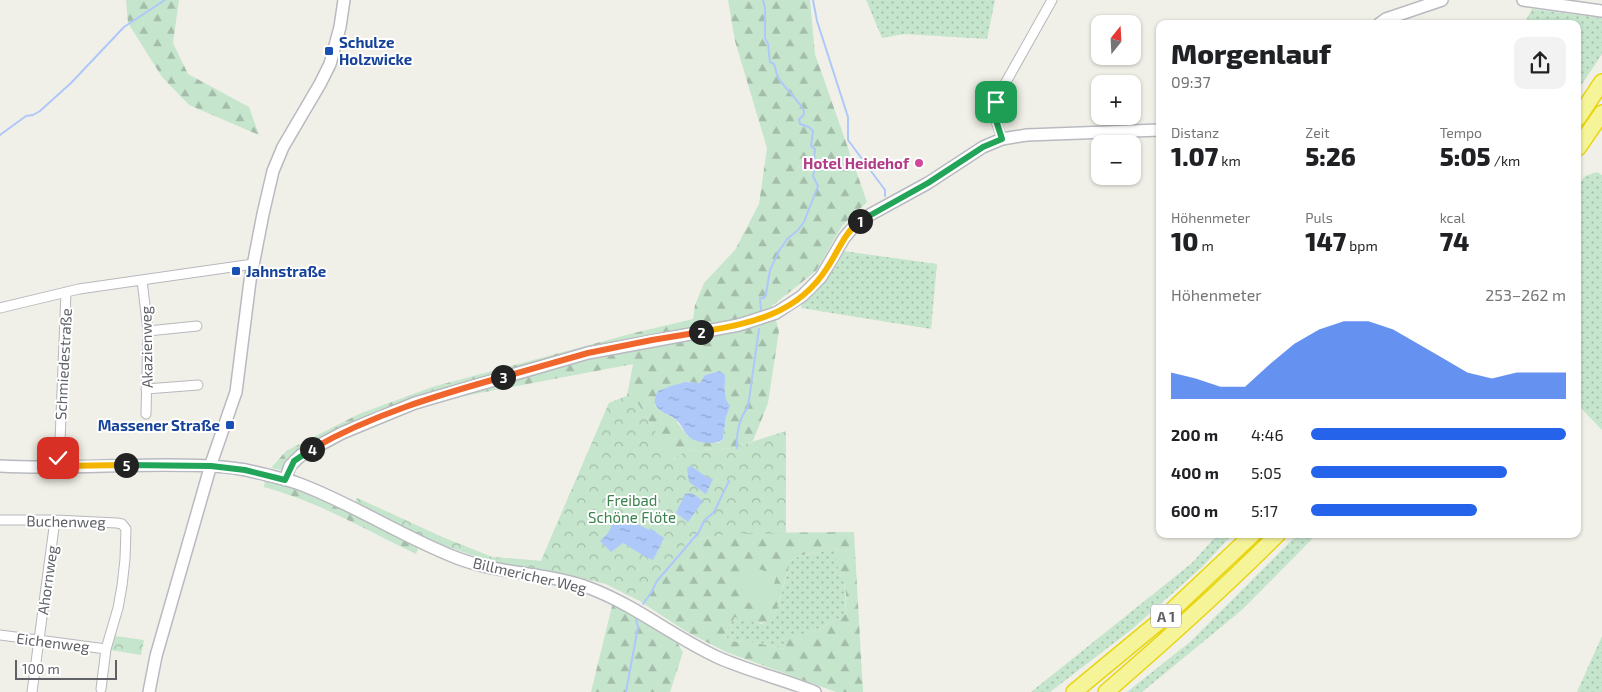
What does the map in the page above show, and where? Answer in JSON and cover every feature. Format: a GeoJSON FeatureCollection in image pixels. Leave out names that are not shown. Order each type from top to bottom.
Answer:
{"type":"FeatureCollection","features":[{"type":"Feature","properties":{"kind":"highway"},"geometry":{"type":"LineString","coordinates":[[1581,114],[1602,82]]}},
{"type":"Feature","properties":{"kind":"highway"},"geometry":{"type":"LineString","coordinates":[[1581,144],[1602,113]]}},
{"type":"Feature","properties":{"kind":"highway","name":"A 1"},"geometry":{"type":"LineString","coordinates":[[1074,692],[1167,615],[1248,538]]}},
{"type":"Feature","properties":{"kind":"highway","name":"A 1"},"geometry":{"type":"LineString","coordinates":[[1106,692],[1193,616],[1274,538]]}},
{"type":"Feature","properties":{"kind":"street"},"geometry":{"type":"LineString","coordinates":[[149,692],[156,656],[211,466],[237,388],[253,264],[274,171],[283,147],[330,64],[340,27],[344,0]]}},
{"type":"Feature","properties":{"kind":"street"},"geometry":{"type":"LineString","coordinates":[[1002,139],[994,114],[996,102],[1052,0]]}},
{"type":"Feature","properties":{"kind":"street"},"geometry":{"type":"LineString","coordinates":[[1385,20],[1442,0]]}},
{"type":"Feature","properties":{"kind":"street"},"geometry":{"type":"LineString","coordinates":[[1523,0],[1602,11]]}},
{"type":"Feature","properties":{"kind":"street"},"geometry":{"type":"LineString","coordinates":[[285,480],[290,466],[301,455],[342,434],[414,403],[588,353],[730,326],[776,314],[802,296],[821,277],[844,238],[856,224],[941,175],[983,147],[1002,139],[1028,135],[1156,130]]}},
{"type":"Feature","properties":{"kind":"street"},"geometry":{"type":"LineString","coordinates":[[1,310],[79,289],[253,264]]}},
{"type":"Feature","properties":{"kind":"street","name":"Akazienweg"},"geometry":{"type":"LineString","coordinates":[[142,280],[148,331],[146,414]]}},
{"type":"Feature","properties":{"kind":"street","name":"Schmiedestraße"},"geometry":{"type":"LineString","coordinates":[[59,466],[66,292]]}},
{"type":"Feature","properties":{"kind":"street"},"geometry":{"type":"LineString","coordinates":[[148,331],[197,326]]}},
{"type":"Feature","properties":{"kind":"street"},"geometry":{"type":"LineString","coordinates":[[146,389],[198,385]]}},
{"type":"Feature","properties":{"kind":"street","name":"Billmericher Weg"},"geometry":{"type":"LineString","coordinates":[[0,466],[211,466],[245,470],[285,480],[338,501],[401,534],[457,558],[490,569],[542,576],[590,588],[614,598],[672,634],[718,658],[815,692]]}},
{"type":"Feature","properties":{"kind":"street","name":"Buchenweg"},"geometry":{"type":"LineString","coordinates":[[2,520],[55,520],[122,524],[126,529],[122,586],[118,608],[106,649]]}},
{"type":"Feature","properties":{"kind":"street","name":"Ahornweg"},"geometry":{"type":"LineString","coordinates":[[32,692],[55,520]]}},
{"type":"Feature","properties":{"kind":"street","name":"Eichenweg"},"geometry":{"type":"LineString","coordinates":[[0,635],[106,649]]}},
{"type":"Feature","properties":{"kind":"street"},"geometry":{"type":"LineString","coordinates":[[101,688],[106,649]]}},
{"type":"Feature","properties":{"kind":"green space"},"geometry":{"type":"Polygon","coordinates":[[[126,0],[179,0],[173,43],[188,74],[249,107],[259,135],[189,105],[162,77],[128,23],[126,0]]]}},
{"type":"Feature","properties":{"kind":"green space"},"geometry":{"type":"Polygon","coordinates":[[[728,0],[810,0],[815,54],[867,202],[842,226],[816,271],[772,306],[779,331],[768,403],[753,441],[732,448],[687,451],[672,460],[637,402],[641,595],[686,542],[732,533],[854,532],[863,692],[836,692],[726,652],[687,632],[638,600],[606,584],[494,557],[541,561],[609,403],[627,396],[633,364],[448,399],[401,415],[342,441],[298,466],[281,470],[271,468],[286,451],[359,414],[432,387],[693,319],[695,305],[704,283],[735,250],[759,204],[767,148],[735,41],[728,0]],[[720,371],[705,375],[700,383],[685,382],[658,391],[655,406],[660,411],[674,418],[688,437],[719,443],[723,439],[729,406],[725,395],[725,375],[720,371]],[[830,548],[818,553],[800,556],[789,562],[774,618],[760,623],[735,617],[723,636],[736,642],[746,641],[784,649],[786,646],[784,638],[789,635],[805,635],[844,616],[846,602],[845,587],[834,561],[839,551],[836,548],[830,548]]]}},
{"type":"Feature","properties":{"kind":"green space"},"geometry":{"type":"Polygon","coordinates":[[[866,0],[995,0],[987,39],[904,34],[882,38],[866,0]]]}},
{"type":"Feature","properties":{"kind":"green space"},"geometry":{"type":"Polygon","coordinates":[[[1532,9],[1602,18],[1602,54],[1581,86],[1581,20],[1526,20],[1532,9]]]}},
{"type":"Feature","properties":{"kind":"green space"},"geometry":{"type":"Polygon","coordinates":[[[1597,172],[1602,175],[1602,430],[1581,408],[1581,182],[1585,176],[1597,172]]]}},
{"type":"Feature","properties":{"kind":"green space"},"geometry":{"type":"Polygon","coordinates":[[[843,251],[937,264],[931,329],[801,308],[803,300],[843,251]]]}},
{"type":"Feature","properties":{"kind":"green space","name":"Freibad Schöne Flöte"},"geometry":{"type":"Polygon","coordinates":[[[627,396],[637,402],[673,460],[686,451],[732,448],[786,431],[786,534],[732,533],[686,542],[638,600],[606,584],[564,573],[492,562],[440,544],[355,503],[357,498],[442,537],[492,557],[541,561],[609,403],[627,396]]]}},
{"type":"Feature","properties":{"kind":"green space"},"geometry":{"type":"Polygon","coordinates":[[[265,480],[325,500],[363,518],[419,546],[416,554],[322,508],[264,487],[265,480]]]}},
{"type":"Feature","properties":{"kind":"green space"},"geometry":{"type":"Polygon","coordinates":[[[357,498],[442,537],[490,556],[439,544],[390,521],[357,498]]]}},
{"type":"Feature","properties":{"kind":"green space"},"geometry":{"type":"Polygon","coordinates":[[[1214,538],[1229,538],[1201,568],[1131,630],[1050,692],[1031,692],[1192,563],[1214,538]]]}},
{"type":"Feature","properties":{"kind":"green space"},"geometry":{"type":"Polygon","coordinates":[[[1294,538],[1313,538],[1243,609],[1142,692],[1127,692],[1190,642],[1294,538]]]}},
{"type":"Feature","properties":{"kind":"green space"},"geometry":{"type":"Polygon","coordinates":[[[830,548],[836,548],[839,551],[838,555],[846,601],[844,616],[805,635],[789,635],[785,649],[746,641],[736,642],[723,636],[735,617],[762,624],[774,618],[789,568],[789,562],[800,556],[818,553],[830,548]]]}},
{"type":"Feature","properties":{"kind":"green space"},"geometry":{"type":"Polygon","coordinates":[[[744,564],[777,575],[766,608],[744,601],[748,589],[738,585],[744,564]]]}},
{"type":"Feature","properties":{"kind":"green space"},"geometry":{"type":"Polygon","coordinates":[[[614,598],[672,634],[683,652],[670,692],[591,692],[614,598]]]}},
{"type":"Feature","properties":{"kind":"green space"},"geometry":{"type":"Polygon","coordinates":[[[115,636],[144,640],[141,655],[110,650],[115,636]]]}},
{"type":"Feature","properties":{"kind":"green space"},"geometry":{"type":"Polygon","coordinates":[[[1602,636],[1602,692],[1577,692],[1602,636]]]}},
{"type":"Feature","properties":{"kind":"water"},"geometry":{"type":"Polygon","coordinates":[[[720,371],[725,375],[725,395],[730,406],[726,417],[723,439],[710,443],[699,442],[690,438],[673,417],[662,412],[656,406],[656,396],[658,391],[685,382],[700,383],[705,375],[720,371]]]}},
{"type":"Feature","properties":{"kind":"water"},"geometry":{"type":"Polygon","coordinates":[[[691,466],[708,478],[713,479],[706,494],[689,482],[687,468],[691,466]]]}},
{"type":"Feature","properties":{"kind":"water"},"geometry":{"type":"Polygon","coordinates":[[[692,493],[703,501],[688,522],[676,513],[685,494],[692,493]]]}},
{"type":"Feature","properties":{"kind":"water"},"geometry":{"type":"Polygon","coordinates":[[[618,514],[649,530],[650,528],[664,538],[653,560],[623,543],[611,552],[600,541],[608,533],[618,514]]]}},
{"type":"Feature","properties":{"kind":"waterway"},"geometry":{"type":"LineString","coordinates":[[0,135],[26,116],[40,111],[71,83],[124,27],[165,0]]}},
{"type":"Feature","properties":{"kind":"waterway"},"geometry":{"type":"LineString","coordinates":[[755,314],[761,311],[760,298],[764,298],[766,294],[770,270],[779,251],[787,239],[804,222],[818,186],[813,176],[815,169],[815,149],[811,146],[813,131],[809,127],[800,124],[799,119],[804,114],[803,109],[781,82],[774,64],[770,62],[768,44],[765,38],[765,8],[763,0]]}},
{"type":"Feature","properties":{"kind":"waterway"},"geometry":{"type":"LineString","coordinates":[[813,0],[817,21],[848,117],[848,140],[885,190],[885,196]]}},
{"type":"Feature","properties":{"kind":"waterway"},"geometry":{"type":"LineString","coordinates":[[737,448],[739,427],[742,416],[748,407],[759,329]]}},
{"type":"Feature","properties":{"kind":"waterway"},"geometry":{"type":"LineString","coordinates":[[643,604],[657,581],[699,532],[704,521],[714,512],[729,481]]}},
{"type":"Feature","properties":{"kind":"waterway"},"geometry":{"type":"LineString","coordinates":[[626,692],[638,627],[636,619]]}},
{"type":"Feature","properties":{"kind":"place","name":"Schulze Holzwicke"},"geometry":{"type":"Point","coordinates":[329,51]}},
{"type":"Feature","properties":{"kind":"place","name":"Hotel Heidehof"},"geometry":{"type":"Point","coordinates":[919,163]}},
{"type":"Feature","properties":{"kind":"place","name":"Jahnstraße"},"geometry":{"type":"Point","coordinates":[236,271]}},
{"type":"Feature","properties":{"kind":"place","name":"Massener Straße"},"geometry":{"type":"Point","coordinates":[230,425]}},
{"type":"Feature","properties":{"kind":"route"},"geometry":{"type":"LineString","coordinates":[[58,458],[59,466],[211,466],[245,470],[285,480],[290,466],[301,455],[342,434],[414,403],[588,353],[702,332],[758,320],[776,314],[802,296],[821,277],[844,238],[856,224],[947,172],[983,147],[1002,139],[994,114],[996,102]]}}]}
